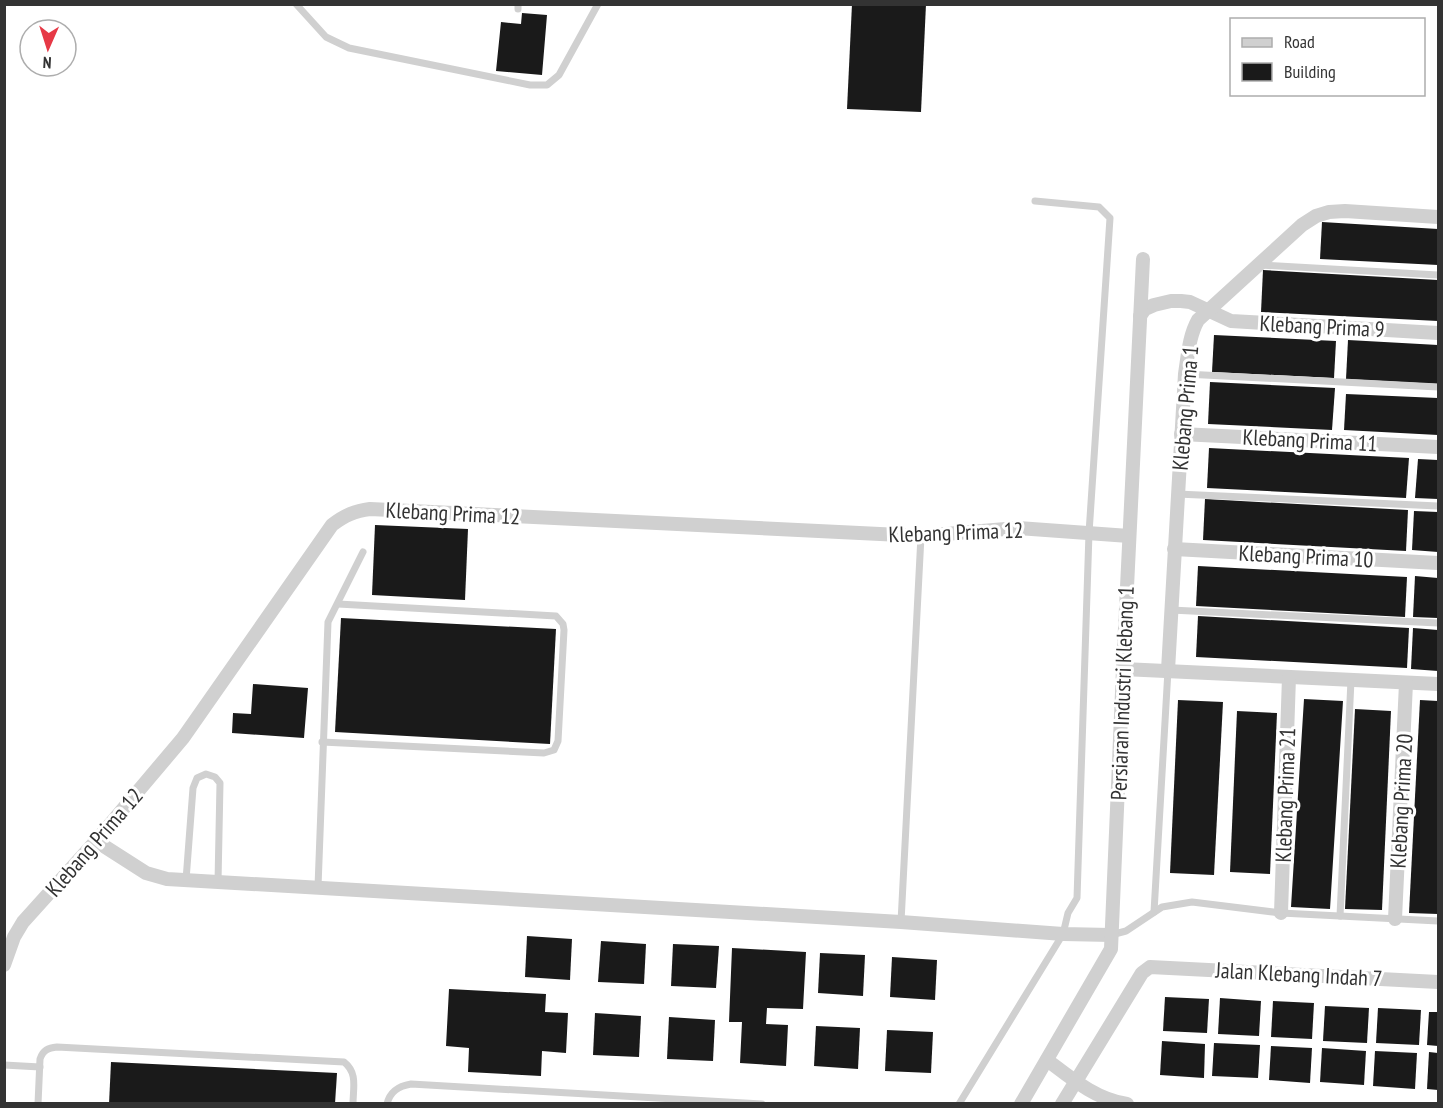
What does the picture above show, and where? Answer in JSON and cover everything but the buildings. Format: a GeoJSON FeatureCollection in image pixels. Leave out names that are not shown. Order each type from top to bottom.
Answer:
{"type":"FeatureCollection","features":[{"type":"Feature","properties":{"kind":"street","name":"Klebang Prima 1"},"geometry":{"type":"LineString","coordinates":[[1168,670],[1185,374],[1193,329],[1198,320],[1302,225],[1316,216],[1345,211],[1438,217]]}},
{"type":"Feature","properties":{"kind":"street","name":"Persiaran Industri Klebang 1"},"geometry":{"type":"LineString","coordinates":[[1021,1104],[1110,952],[1143,259]]}},
{"type":"Feature","properties":{"kind":"street","name":"Klebang Prima 9"},"geometry":{"type":"LineString","coordinates":[[1140,316],[1145,309],[1171,301],[1190,302],[1231,321],[1438,333]]}},
{"type":"Feature","properties":{"kind":"street","name":"Klebang Prima 11"},"geometry":{"type":"LineString","coordinates":[[1181,434],[1438,447]]}},
{"type":"Feature","properties":{"kind":"street","name":"Klebang Prima 12"},"geometry":{"type":"LineString","coordinates":[[4,965],[9,934],[23,922],[96,841],[183,738],[332,525],[355,511],[370,509],[921,536],[1018,528],[1129,536]]}},
{"type":"Feature","properties":{"kind":"street","name":"Klebang Prima 10"},"geometry":{"type":"LineString","coordinates":[[1174,549],[1438,563]]}},
{"type":"Feature","properties":{"kind":"street"},"geometry":{"type":"LineString","coordinates":[[1122,669],[1438,684]]}},
{"type":"Feature","properties":{"kind":"street","name":"Klebang Prima 21"},"geometry":{"type":"LineString","coordinates":[[1281,913],[1289,677]]}},
{"type":"Feature","properties":{"kind":"street","name":"Klebang Prima 20"},"geometry":{"type":"LineString","coordinates":[[1395,919],[1406,683]]}},
{"type":"Feature","properties":{"kind":"street"},"geometry":{"type":"LineString","coordinates":[[96,841],[146,873],[167,879],[901,922],[1063,934],[1112,935]]}},
{"type":"Feature","properties":{"kind":"street","name":"Jalan Klebang Indah 7"},"geometry":{"type":"LineString","coordinates":[[1076,1080],[1142,972],[1147,968],[1160,966],[1438,982]]}},
{"type":"Feature","properties":{"kind":"street"},"geometry":{"type":"LineString","coordinates":[[1047,1060],[1094,1093],[1126,1104]]}},
{"type":"Feature","properties":{"kind":"street"},"geometry":{"type":"LineString","coordinates":[[1062,1104],[1076,1080]]}},
{"type":"Feature","properties":{"kind":"lane"},"geometry":{"type":"LineString","coordinates":[[296,4],[326,37],[349,48],[530,85],[547,85],[559,75],[598,4]]}},
{"type":"Feature","properties":{"kind":"lane"},"geometry":{"type":"LineString","coordinates":[[959,1104],[1063,934],[1068,913],[1077,898],[1089,533],[1110,218],[1099,207],[1035,201]]}},
{"type":"Feature","properties":{"kind":"lane"},"geometry":{"type":"LineString","coordinates":[[1259,265],[1438,275]]}},
{"type":"Feature","properties":{"kind":"lane"},"geometry":{"type":"LineString","coordinates":[[1185,374],[1438,387]]}},
{"type":"Feature","properties":{"kind":"lane"},"geometry":{"type":"LineString","coordinates":[[1177,494],[1438,506]]}},
{"type":"Feature","properties":{"kind":"lane"},"geometry":{"type":"LineString","coordinates":[[901,922],[921,536]]}},
{"type":"Feature","properties":{"kind":"lane"},"geometry":{"type":"LineString","coordinates":[[318,887],[328,622],[363,552]]}},
{"type":"Feature","properties":{"kind":"lane"},"geometry":{"type":"LineString","coordinates":[[322,742],[544,753],[554,750],[558,741],[564,630],[563,624],[556,616],[338,604]]}},
{"type":"Feature","properties":{"kind":"lane"},"geometry":{"type":"LineString","coordinates":[[1170,610],[1438,623]]}},
{"type":"Feature","properties":{"kind":"lane"},"geometry":{"type":"LineString","coordinates":[[1154,912],[1168,670]]}},
{"type":"Feature","properties":{"kind":"lane"},"geometry":{"type":"LineString","coordinates":[[1340,916],[1351,680]]}},
{"type":"Feature","properties":{"kind":"lane"},"geometry":{"type":"LineString","coordinates":[[186,880],[193,788],[197,778],[206,774],[215,777],[220,783],[218,882]]}},
{"type":"Feature","properties":{"kind":"lane"},"geometry":{"type":"LineString","coordinates":[[1112,935],[1126,931],[1162,907],[1192,902],[1281,913],[1438,921]]}},
{"type":"Feature","properties":{"kind":"lane"},"geometry":{"type":"LineString","coordinates":[[38,1104],[42,1052],[57,1047],[344,1062],[351,1068],[354,1077],[353,1104]]}},
{"type":"Feature","properties":{"kind":"lane"},"geometry":{"type":"LineString","coordinates":[[4,1065],[40,1067]]}},
{"type":"Feature","properties":{"kind":"lane"},"geometry":{"type":"LineString","coordinates":[[387,1104],[391,1093],[411,1084],[762,1104]]}}]}
